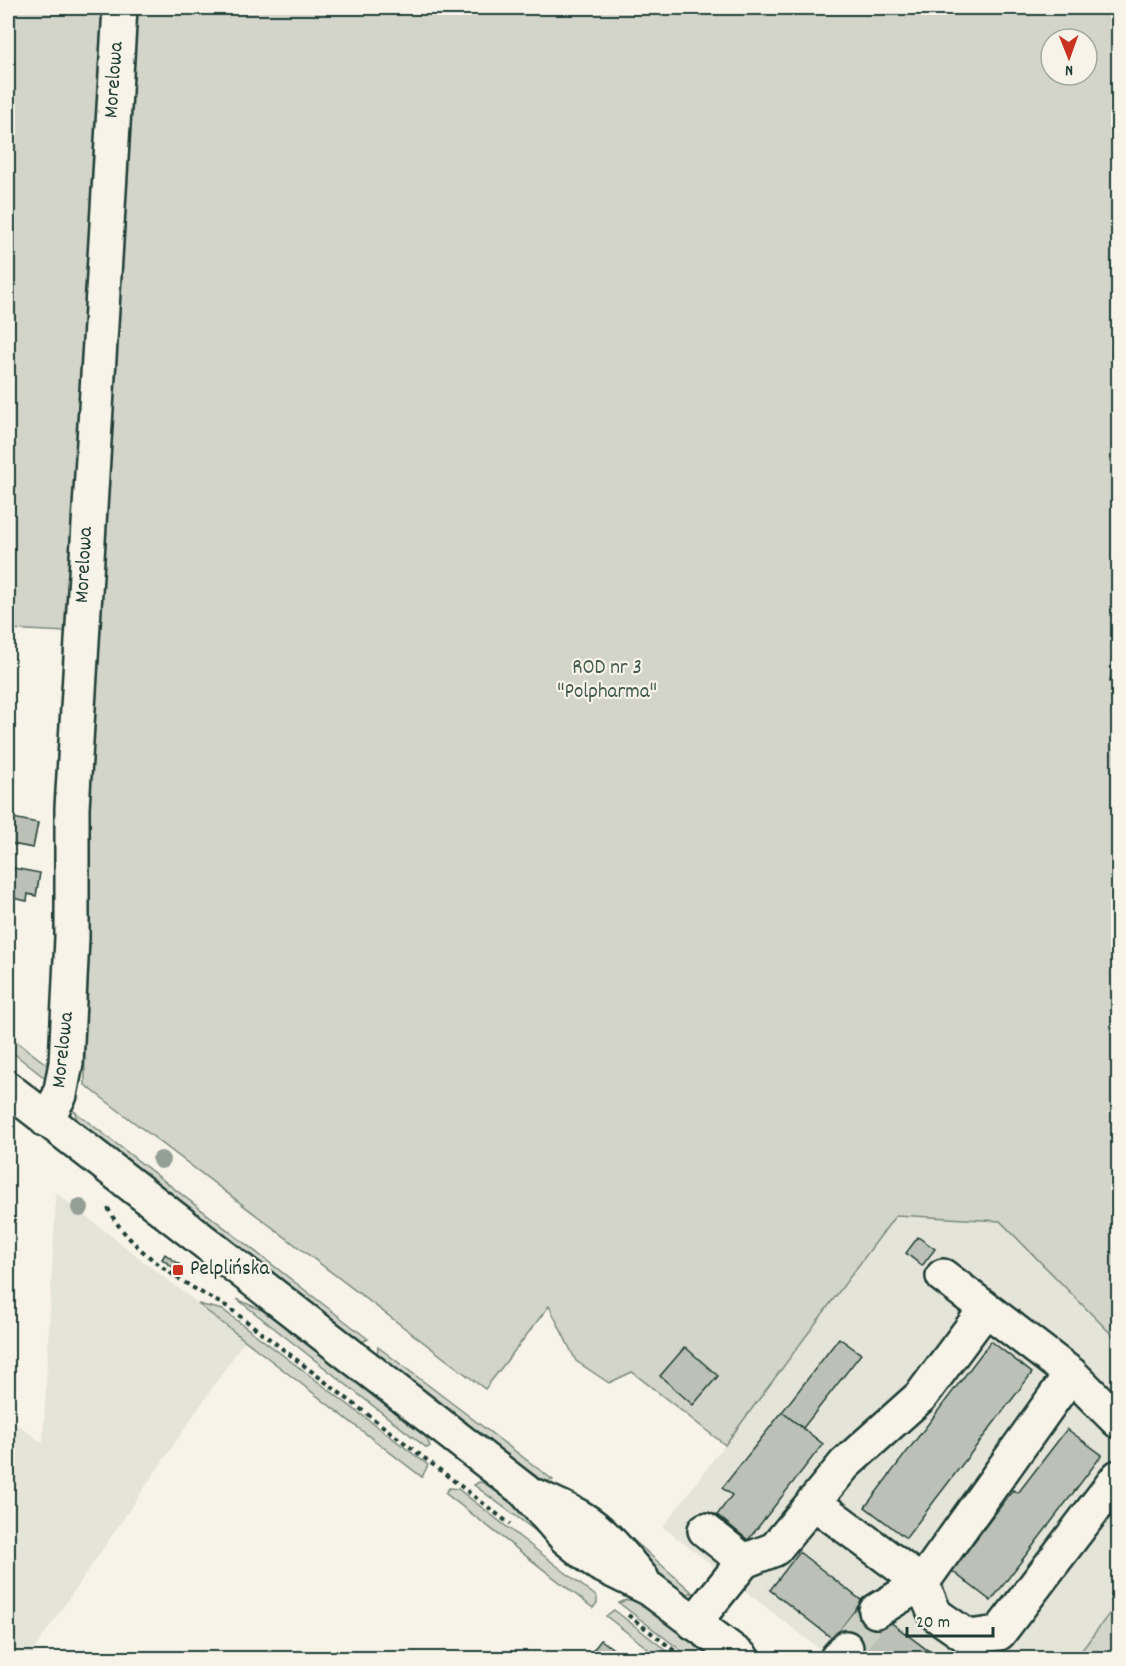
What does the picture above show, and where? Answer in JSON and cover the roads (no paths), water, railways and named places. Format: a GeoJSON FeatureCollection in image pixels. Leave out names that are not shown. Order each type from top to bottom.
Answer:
{"type":"FeatureCollection","features":[{"type":"Feature","properties":{"kind":"street","name":"Morelowa"},"geometry":{"type":"LineString","coordinates":[[46,1120],[60,1095],[66,1063],[72,938],[72,808],[120,8]]}},
{"type":"Feature","properties":{"kind":"street"},"geometry":{"type":"LineString","coordinates":[[8,1089],[525,1491],[581,1518],[598,1531],[612,1543],[650,1589],[742,1659]]}},
{"type":"Feature","properties":{"kind":"street"},"geometry":{"type":"LineString","coordinates":[[943,1276],[1071,1374],[1119,1420]]}},
{"type":"Feature","properties":{"kind":"street"},"geometry":{"type":"LineString","coordinates":[[694,1623],[744,1561],[775,1549],[845,1464],[921,1396],[985,1310]]}},
{"type":"Feature","properties":{"kind":"street"},"geometry":{"type":"LineString","coordinates":[[876,1611],[922,1583],[1071,1374]]}},
{"type":"Feature","properties":{"kind":"street"},"geometry":{"type":"LineString","coordinates":[[813,1502],[922,1583],[935,1614],[968,1637],[999,1633],[1119,1477]]}},
{"type":"Feature","properties":{"kind":"street"},"geometry":{"type":"LineString","coordinates":[[705,1530],[744,1561]]}},
{"type":"Feature","properties":{"kind":"tunnel"},"geometry":{"type":"LineString","coordinates":[[846,1648],[876,1611]]}},
{"type":"Feature","properties":{"kind":"place","name":"Pelplińska"},"geometry":{"type":"Point","coordinates":[178,1270]}},
{"type":"Feature","properties":{"kind":"park label","name":"ROD nr 3 \"Polpharma\""},"geometry":{"type":"Point","coordinates":[607,681]}}]}
